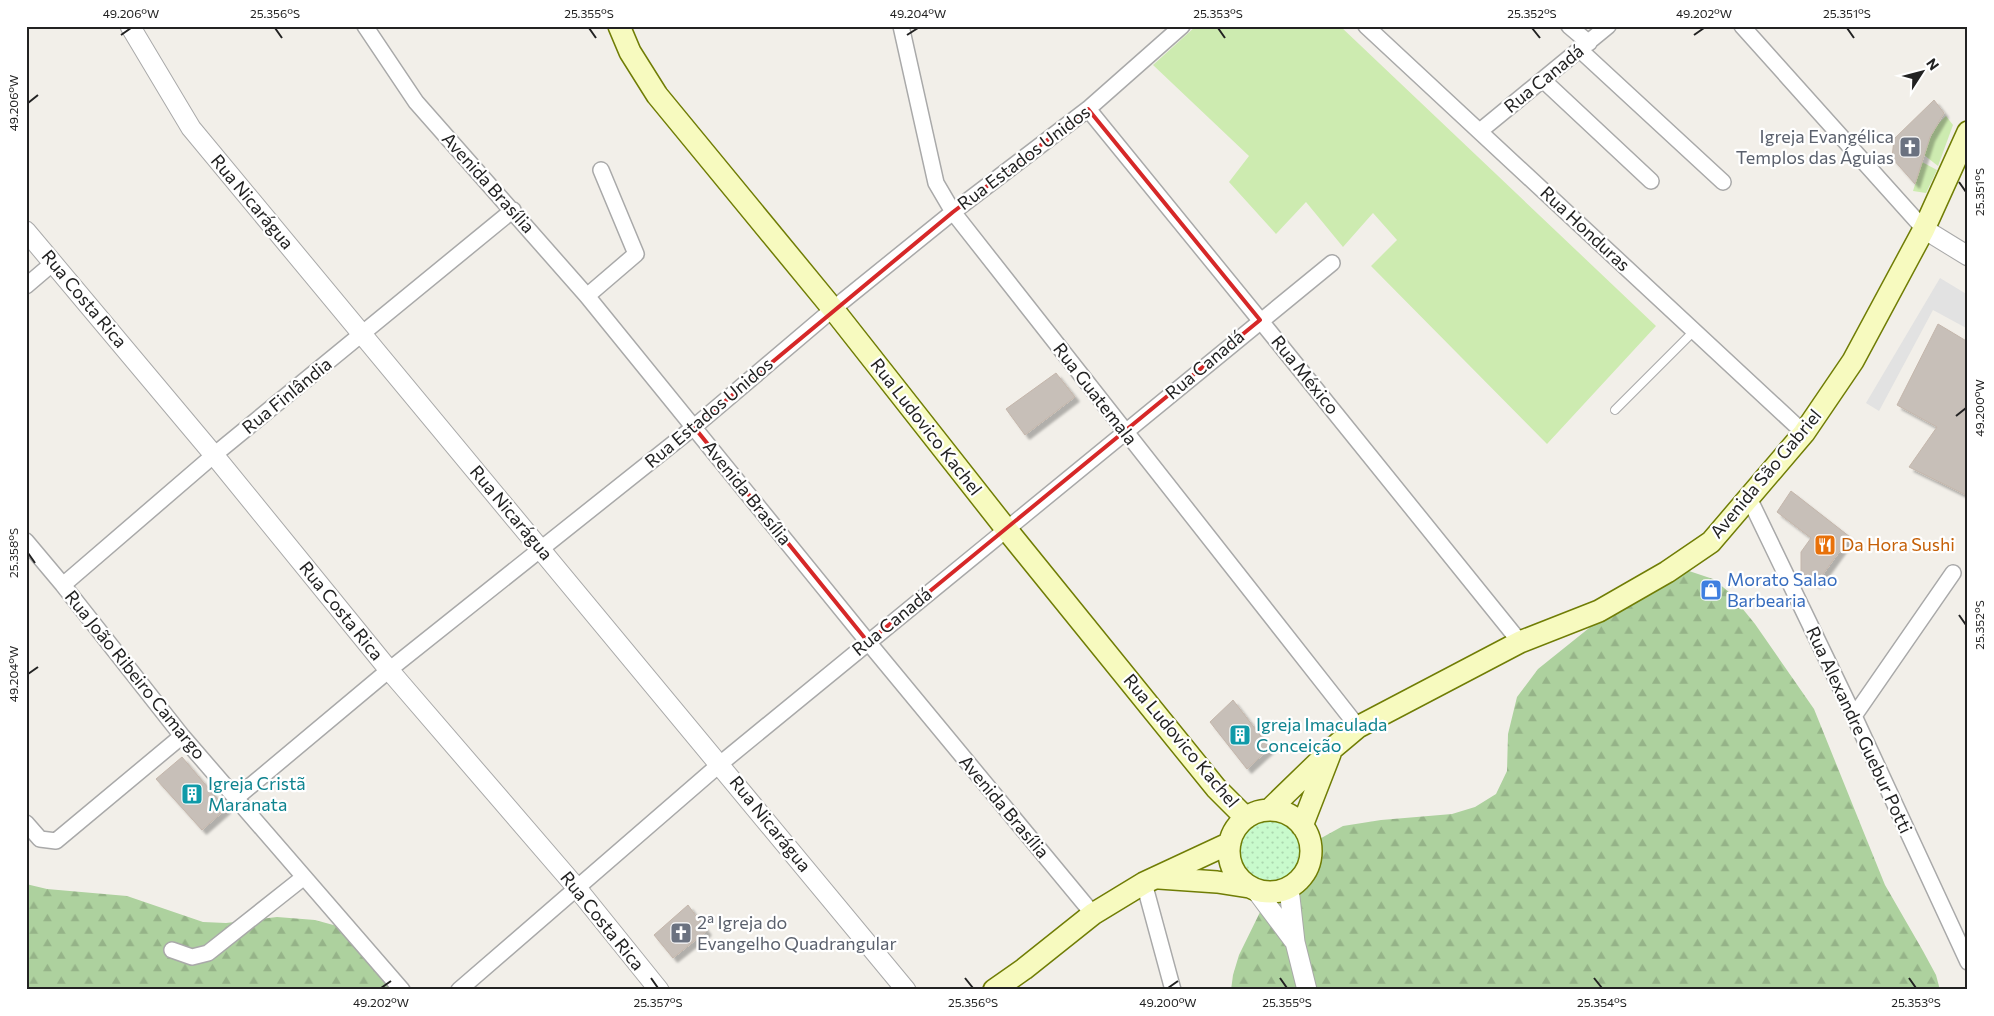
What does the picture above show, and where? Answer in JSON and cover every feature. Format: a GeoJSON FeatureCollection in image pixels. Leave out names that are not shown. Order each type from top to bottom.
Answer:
{"type":"FeatureCollection","features":[{"type":"Feature","properties":{"kind":"main road","name":"Rua Ludovico Kachel"},"geometry":{"type":"LineString","coordinates":[[619,26],[630,52],[657,96],[833,309],[1216,788],[1246,818]]}},
{"type":"Feature","properties":{"kind":"main road","name":"Avenida São Gabriel"},"geometry":{"type":"LineString","coordinates":[[1269,810],[1333,748],[1358,727],[1520,642],[1599,611],[1667,572],[1711,542],[1804,433],[1853,361],[1924,229],[1968,132]]}},
{"type":"Feature","properties":{"kind":"main road","name":"Avenida São Gabriel"},"geometry":{"type":"LineString","coordinates":[[1302,826],[1333,748]]}},
{"type":"Feature","properties":{"kind":"main road"},"geometry":{"type":"LineString","coordinates":[[1150,880],[1217,882],[1266,892],[1278,892],[1289,888],[1300,879],[1308,867],[1311,853],[1309,839],[1302,826],[1287,814],[1269,810],[1257,812],[1238,825],[1230,843],[1230,860],[1237,875],[1252,888]]}},
{"type":"Feature","properties":{"kind":"main road"},"geometry":{"type":"LineString","coordinates":[[994,990],[1024,969],[1093,914],[1150,880],[1230,843]]}},
{"type":"Feature","properties":{"kind":"street","name":"Rua Nicarágua"},"geometry":{"type":"LineString","coordinates":[[130,26],[191,128],[906,990]]}},
{"type":"Feature","properties":{"kind":"street","name":"Avenida Brasília"},"geometry":{"type":"LineString","coordinates":[[365,26],[416,102],[587,296],[868,642],[1093,914]]}},
{"type":"Feature","properties":{"kind":"street","name":"Rua Guatemala"},"geometry":{"type":"LineString","coordinates":[[901,26],[936,183],[953,212],[1358,727]]}},
{"type":"Feature","properties":{"kind":"street","name":"Rua Estados Unidos"},"geometry":{"type":"LineString","coordinates":[[236,798],[389,670],[694,427],[833,309],[953,212],[1088,109],[1182,26]]}},
{"type":"Feature","properties":{"kind":"street","name":"Rua Honduras"},"geometry":{"type":"LineString","coordinates":[[1366,26],[1804,433]]}},
{"type":"Feature","properties":{"kind":"street"},"geometry":{"type":"LineString","coordinates":[[1569,26],[1584,46],[1723,182]]}},
{"type":"Feature","properties":{"kind":"street","name":"Rua Canadá"},"geometry":{"type":"LineString","coordinates":[[1480,131],[1608,26]]}},
{"type":"Feature","properties":{"kind":"street"},"geometry":{"type":"LineString","coordinates":[[1742,26],[1924,229],[1968,256]]}},
{"type":"Feature","properties":{"kind":"street"},"geometry":{"type":"LineString","coordinates":[[1543,80],[1650,181]]}},
{"type":"Feature","properties":{"kind":"street","name":"Rua México"},"geometry":{"type":"LineString","coordinates":[[1088,109],[1520,642]]}},
{"type":"Feature","properties":{"kind":"street"},"geometry":{"type":"LineString","coordinates":[[587,296],[636,254],[601,170]]}},
{"type":"Feature","properties":{"kind":"street","name":"Rua Finlândia"},"geometry":{"type":"LineString","coordinates":[[63,585],[214,455],[513,210]]}},
{"type":"Feature","properties":{"kind":"street","name":"Rua Costa Rica"},"geometry":{"type":"LineString","coordinates":[[26,231],[214,455],[389,670],[576,887],[658,990]]}},
{"type":"Feature","properties":{"kind":"street"},"geometry":{"type":"LineString","coordinates":[[26,286],[54,263]]}},
{"type":"Feature","properties":{"kind":"street","name":"Rua Canadá"},"geometry":{"type":"LineString","coordinates":[[459,990],[720,764],[1008,530],[1260,320],[1332,263]]}},
{"type":"Feature","properties":{"kind":"street","name":"Rua Alexandre Guebur Potti"},"geometry":{"type":"LineString","coordinates":[[1749,498],[1854,716],[1968,962]]}},
{"type":"Feature","properties":{"kind":"street","name":"Rua João Ribeiro Camargo"},"geometry":{"type":"LineString","coordinates":[[26,541],[182,736],[402,990]]}},
{"type":"Feature","properties":{"kind":"street"},"geometry":{"type":"LineString","coordinates":[[1854,716],[1953,573]]}},
{"type":"Feature","properties":{"kind":"street"},"geometry":{"type":"LineString","coordinates":[[26,823],[40,840],[56,841],[182,736]]}},
{"type":"Feature","properties":{"kind":"street"},"geometry":{"type":"LineString","coordinates":[[172,950],[192,957],[208,952],[304,877]]}},
{"type":"Feature","properties":{"kind":"street"},"geometry":{"type":"LineString","coordinates":[[1150,880],[1173,990]]}},
{"type":"Feature","properties":{"kind":"street"},"geometry":{"type":"LineString","coordinates":[[1252,888],[1295,942]]}},
{"type":"Feature","properties":{"kind":"street"},"geometry":{"type":"LineString","coordinates":[[1289,888],[1295,942],[1307,990]]}},
{"type":"Feature","properties":{"kind":"lane"},"geometry":{"type":"LineString","coordinates":[[1615,410],[1694,330]]}},
{"type":"Feature","properties":{"kind":"highlighted area"},"geometry":{"type":"Polygon","coordinates":[[[1088,109],[1260,320],[868,642],[694,427],[953,212],[1088,109]]]}},
{"type":"Feature","properties":{"kind":"green space"},"geometry":{"type":"Polygon","coordinates":[[[1196,26],[1340,26],[1656,326],[1547,444],[1371,266],[1397,240],[1373,213],[1343,247],[1306,202],[1276,234],[1229,182],[1249,156],[1153,65],[1196,26]]]}},
{"type":"Feature","properties":{"kind":"green space"},"geometry":{"type":"Polygon","coordinates":[[[1946,116],[1953,125],[1938,166],[1924,155],[1935,129],[1946,116]]]}},
{"type":"Feature","properties":{"kind":"green space"},"geometry":{"type":"Polygon","coordinates":[[[1922,162],[1937,170],[1926,193],[1913,191],[1922,162]]]}},
{"type":"Feature","properties":{"kind":"green space"},"geometry":{"type":"Polygon","coordinates":[[[1689,571],[1713,579],[1729,592],[1755,624],[1814,709],[1885,885],[1936,975],[1940,990],[1381,990],[1358,988],[1356,990],[1231,990],[1239,955],[1287,862],[1314,842],[1343,826],[1381,820],[1452,814],[1475,807],[1496,794],[1507,771],[1508,734],[1517,697],[1538,669],[1624,600],[1677,572],[1689,571]]]}},
{"type":"Feature","properties":{"kind":"green space"},"geometry":{"type":"Polygon","coordinates":[[[1263,816],[1277,816],[1290,822],[1299,831],[1305,844],[1303,864],[1295,876],[1277,886],[1263,886],[1250,880],[1241,871],[1235,858],[1235,844],[1241,831],[1250,822],[1263,816]]]}},
{"type":"Feature","properties":{"kind":"green space"},"geometry":{"type":"Polygon","coordinates":[[[26,884],[47,889],[127,896],[203,922],[226,923],[277,917],[315,920],[337,926],[385,971],[389,990],[26,990],[26,884]]]}},
{"type":"Feature","properties":{"kind":"shaded area"},"geometry":{"type":"Polygon","coordinates":[[[1940,278],[1968,295],[1968,329],[1933,310],[1879,411],[1866,403],[1940,278]]]}},
{"type":"Feature","properties":{"kind":"building","name":"Igreja Evangélica Templos das Águias"},"geometry":{"type":"Polygon","coordinates":[[[1934,100],[1944,113],[1930,137],[1915,184],[1892,158],[1894,139],[1934,100]]]}},
{"type":"Feature","properties":{"kind":"building"},"geometry":{"type":"Polygon","coordinates":[[[1938,324],[1968,342],[1968,496],[1909,467],[1937,427],[1897,405],[1938,324]]]}},
{"type":"Feature","properties":{"kind":"building"},"geometry":{"type":"Polygon","coordinates":[[[1056,373],[1075,397],[1025,435],[1006,409],[1056,373]]]}},
{"type":"Feature","properties":{"kind":"building","name":"Da Hora Sushi"},"geometry":{"type":"Polygon","coordinates":[[[1791,491],[1850,537],[1816,584],[1801,572],[1801,552],[1811,538],[1777,512],[1791,491]]]}},
{"type":"Feature","properties":{"kind":"building","name":"Igreja Imaculada Conceição"},"geometry":{"type":"Polygon","coordinates":[[[1233,700],[1270,748],[1247,769],[1210,722],[1233,700]]]}},
{"type":"Feature","properties":{"kind":"building","name":"Igreja Cristã Maranata"},"geometry":{"type":"Polygon","coordinates":[[[182,757],[226,809],[202,830],[156,779],[182,757]]]}},
{"type":"Feature","properties":{"kind":"building","name":"2ª Igreja do Evangelho Quadrangular"},"geometry":{"type":"Polygon","coordinates":[[[688,905],[707,931],[673,958],[654,935],[688,905]]]}},
{"type":"Feature","properties":{"kind":"place","name":"Igreja Evangélica Templos das Águias"},"geometry":{"type":"Point","coordinates":[1910,147]}},
{"type":"Feature","properties":{"kind":"place","name":"Da Hora Sushi"},"geometry":{"type":"Point","coordinates":[1825,545]}},
{"type":"Feature","properties":{"kind":"place","name":"Morato Salao Barbearia"},"geometry":{"type":"Point","coordinates":[1711,590]}},
{"type":"Feature","properties":{"kind":"place","name":"Igreja Imaculada Conceição"},"geometry":{"type":"Point","coordinates":[1240,735]}},
{"type":"Feature","properties":{"kind":"place","name":"Igreja Cristã Maranata"},"geometry":{"type":"Point","coordinates":[192,794]}},
{"type":"Feature","properties":{"kind":"place","name":"2ª Igreja do Evangelho Quadrangular"},"geometry":{"type":"Point","coordinates":[681,933]}}]}
